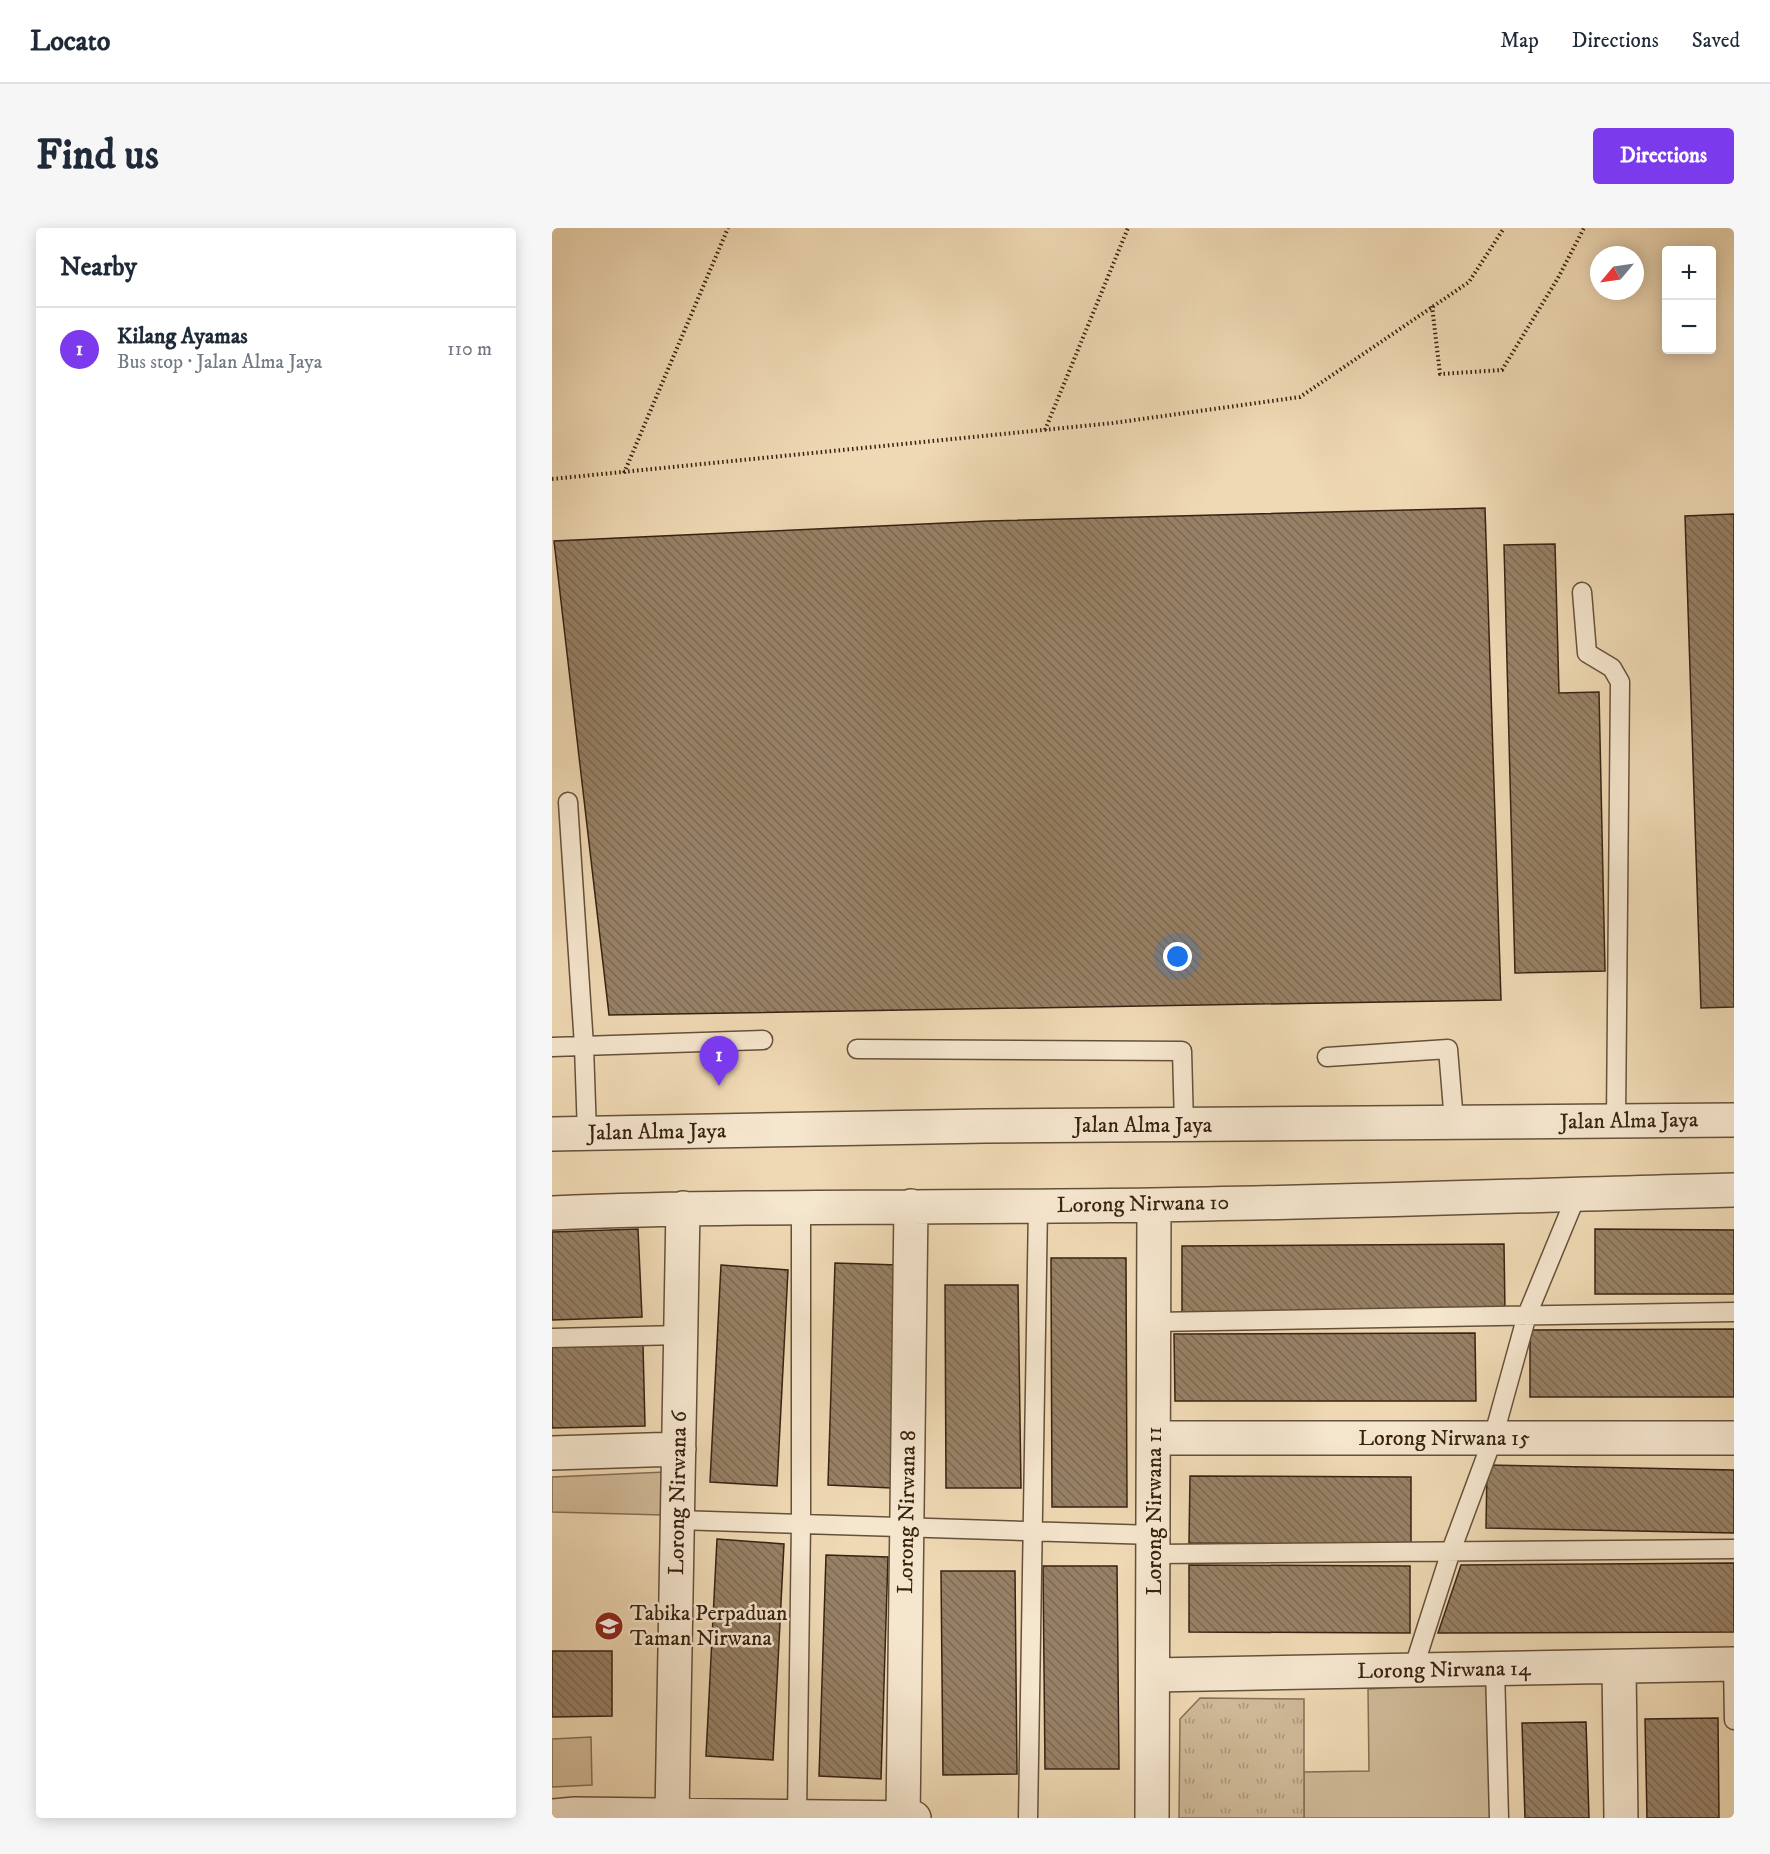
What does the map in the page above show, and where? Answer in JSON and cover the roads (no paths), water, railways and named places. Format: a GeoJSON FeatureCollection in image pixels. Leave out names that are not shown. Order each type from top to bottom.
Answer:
{"type":"FeatureCollection","features":[{"type":"Feature","properties":{"kind":"street","name":"Jalan Alma Jaya"},"geometry":{"type":"LineString","coordinates":[[552,1134],[973,1126],[1734,1120]]}},
{"type":"Feature","properties":{"kind":"street","name":"Lorong Nirwana 10"},"geometry":{"type":"LineString","coordinates":[[552,1213],[683,1208],[1154,1205],[1734,1190]]}},
{"type":"Feature","properties":{"kind":"street","name":"Lorong Nirwana 11"},"geometry":{"type":"LineString","coordinates":[[1152,1818],[1154,1205]]}},
{"type":"Feature","properties":{"kind":"street","name":"Lorong Nirwana 8"},"geometry":{"type":"LineString","coordinates":[[903,1818],[911,1206]]}},
{"type":"Feature","properties":{"kind":"street","name":"Lorong Nirwana 6"},"geometry":{"type":"LineString","coordinates":[[672,1815],[683,1208]]}},
{"type":"Feature","properties":{"kind":"street","name":"Lorong Nirwana 15"},"geometry":{"type":"LineString","coordinates":[[1154,1438],[1734,1438]]}},
{"type":"Feature","properties":{"kind":"street"},"geometry":{"type":"LineString","coordinates":[[552,1453],[679,1449]]}},
{"type":"Feature","properties":{"kind":"street","name":"Lorong Nirwana 14"},"geometry":{"type":"LineString","coordinates":[[1154,1675],[1734,1664]]}},
{"type":"Feature","properties":{"kind":"street"},"geometry":{"type":"LineString","coordinates":[[1619,1666],[1621,1818]]}},
{"type":"Feature","properties":{"kind":"street"},"geometry":{"type":"LineString","coordinates":[[552,1815],[914,1818]]}},
{"type":"Feature","properties":{"kind":"lane"},"geometry":{"type":"LineString","coordinates":[[1582,592],[1587,653],[1612,668],[1620,682],[1616,1122]]}},
{"type":"Feature","properties":{"kind":"lane"},"geometry":{"type":"LineString","coordinates":[[568,802],[584,1046],[587,1134]]}},
{"type":"Feature","properties":{"kind":"lane"},"geometry":{"type":"LineString","coordinates":[[552,1047],[763,1040]]}},
{"type":"Feature","properties":{"kind":"lane"},"geometry":{"type":"LineString","coordinates":[[857,1049],[1182,1051],[1184,1125]]}},
{"type":"Feature","properties":{"kind":"lane"},"geometry":{"type":"LineString","coordinates":[[1327,1057],[1448,1049],[1455,1122]]}},
{"type":"Feature","properties":{"kind":"lane"},"geometry":{"type":"LineString","coordinates":[[1413,1670],[1451,1551],[1493,1438],[1527,1315],[1577,1194]]}},
{"type":"Feature","properties":{"kind":"lane"},"geometry":{"type":"LineString","coordinates":[[1028,1818],[1038,1206]]}},
{"type":"Feature","properties":{"kind":"lane"},"geometry":{"type":"LineString","coordinates":[[797,1816],[801,1523],[801,1209]]}},
{"type":"Feature","properties":{"kind":"lane"},"geometry":{"type":"LineString","coordinates":[[1154,1322],[1734,1312]]}},
{"type":"Feature","properties":{"kind":"lane"},"geometry":{"type":"LineString","coordinates":[[552,1338],[681,1335]]}},
{"type":"Feature","properties":{"kind":"lane"},"geometry":{"type":"LineString","coordinates":[[677,1520],[1033,1531],[1154,1544],[1451,1551],[1734,1549]]}},
{"type":"Feature","properties":{"kind":"lane"},"geometry":{"type":"LineString","coordinates":[[1734,1664],[1734,1720]]}},
{"type":"Feature","properties":{"kind":"lane"},"geometry":{"type":"LineString","coordinates":[[1495,1669],[1499,1818]]}},
{"type":"Feature","properties":{"kind":"place","name":"Kilang Ayamas"},"geometry":{"type":"Point","coordinates":[719,1086]}},
{"type":"Feature","properties":{"kind":"place","name":"Tabika Perpaduan Taman Nirwana"},"geometry":{"type":"Point","coordinates":[609,1626]}}]}
